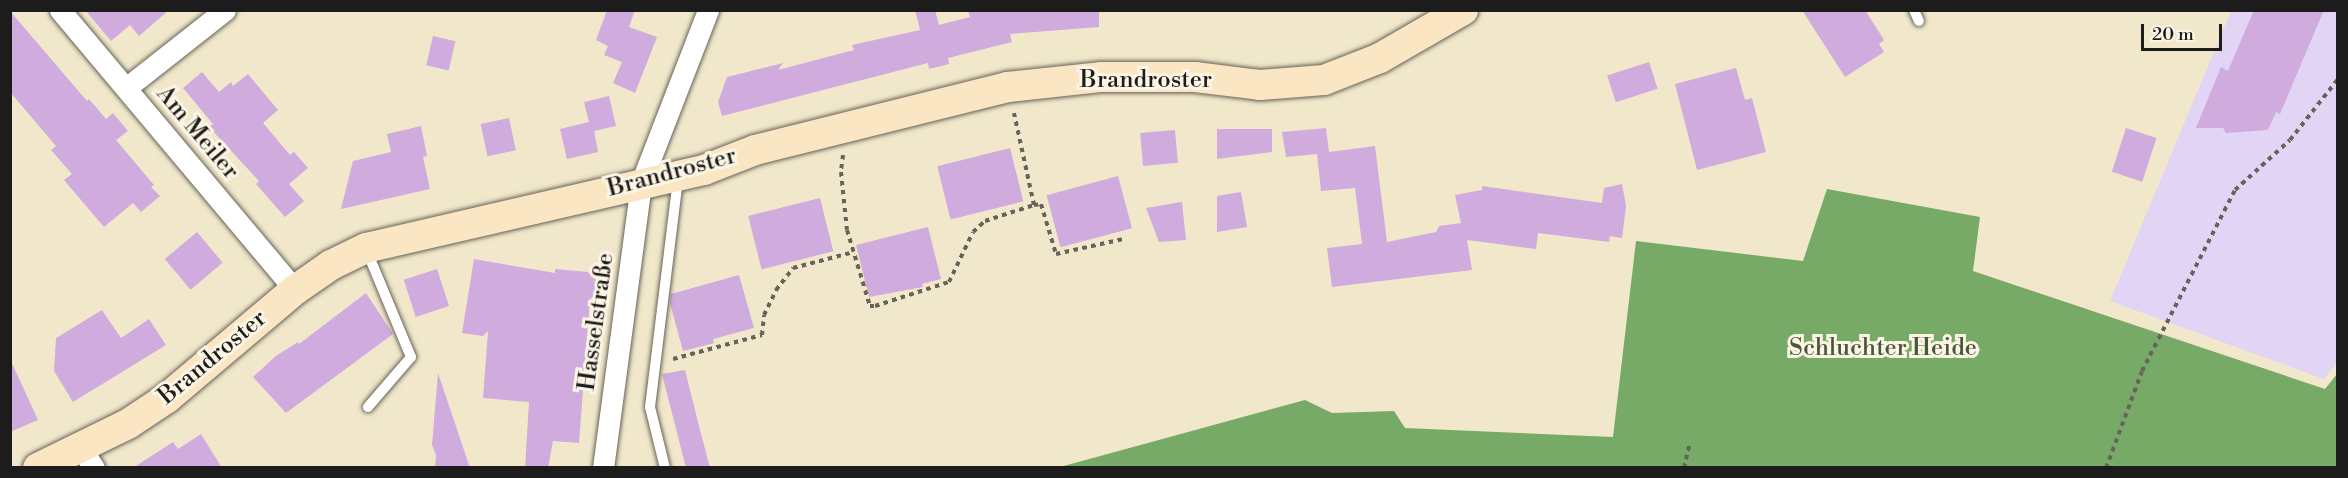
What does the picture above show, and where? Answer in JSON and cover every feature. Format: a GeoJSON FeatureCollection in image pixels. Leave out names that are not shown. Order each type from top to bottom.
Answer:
{"type":"FeatureCollection","features":[{"type":"Feature","properties":{"kind":"street","name":"Am Meiler"},"geometry":{"type":"LineString","coordinates":[[60,10],[295,290]]}},
{"type":"Feature","properties":{"kind":"street"},"geometry":{"type":"LineString","coordinates":[[126,88],[225,10]]}},
{"type":"Feature","properties":{"kind":"street","name":"Hasselstraße"},"geometry":{"type":"LineString","coordinates":[[603,468],[641,183],[708,10]]}},
{"type":"Feature","properties":{"kind":"street","name":"Brandroster"},"geometry":{"type":"LineString","coordinates":[[38,468],[88,458],[128,424],[167,398],[295,290],[331,265],[366,248],[704,170],[756,150],[1008,87],[1102,77],[1195,77],[1260,85],[1324,80],[1380,58],[1462,10]]}},
{"type":"Feature","properties":{"kind":"lane"},"geometry":{"type":"LineString","coordinates":[[665,468],[650,406],[678,176]]}},
{"type":"Feature","properties":{"kind":"lane"},"geometry":{"type":"LineString","coordinates":[[366,248],[411,357],[368,407]]}},
{"type":"Feature","properties":{"kind":"path"},"geometry":{"type":"LineString","coordinates":[[2106,468],[2142,370],[2235,190],[2290,140],[2337,79]]}},
{"type":"Feature","properties":{"kind":"path"},"geometry":{"type":"LineString","coordinates":[[1008,87],[1034,205]]}},
{"type":"Feature","properties":{"kind":"path"},"geometry":{"type":"LineString","coordinates":[[848,128],[841,172],[847,230],[870,306],[930,290],[949,282],[973,232],[985,220],[1034,205],[1041,204],[1056,254],[1123,239]]}},
{"type":"Feature","properties":{"kind":"path"},"geometry":{"type":"LineString","coordinates":[[656,363],[762,335],[764,315],[776,290],[793,268],[854,252]]}},
{"type":"Feature","properties":{"kind":"path"},"geometry":{"type":"LineString","coordinates":[[1684,468],[1689,446]]}},
{"type":"Feature","properties":{"kind":"shaded area"},"geometry":{"type":"Polygon","coordinates":[[[2231,11],[2337,11],[2337,362],[2324,379],[2110,301],[2231,11]]]}},
{"type":"Feature","properties":{"kind":"green space","name":"Schluchter Heide"},"geometry":{"type":"Polygon","coordinates":[[[1827,189],[1980,217],[1973,271],[2325,389],[2337,374],[2337,467],[1060,467],[1305,400],[1332,413],[1394,411],[1405,428],[1613,437],[1636,241],[1803,261],[1827,189]]]}},
{"type":"Feature","properties":{"kind":"building"},"geometry":{"type":"Polygon","coordinates":[[[85,10],[169,10],[139,36],[130,25],[111,41],[85,10]]]}},
{"type":"Feature","properties":{"kind":"building"},"geometry":{"type":"Polygon","coordinates":[[[607,10],[635,10],[629,27],[657,37],[635,93],[613,83],[622,62],[604,55],[608,46],[596,40],[607,10]]]}},
{"type":"Feature","properties":{"kind":"building"},"geometry":{"type":"Polygon","coordinates":[[[915,10],[935,10],[939,25],[970,17],[968,10],[1099,10],[1099,27],[1010,34],[1012,42],[948,58],[949,64],[929,69],[928,63],[722,116],[718,102],[727,77],[783,63],[778,70],[854,50],[852,45],[920,30],[915,10]]]}},
{"type":"Feature","properties":{"kind":"building"},"geometry":{"type":"Polygon","coordinates":[[[1802,10],[1865,10],[1884,40],[1879,44],[1884,52],[1845,77],[1802,10]]]}},
{"type":"Feature","properties":{"kind":"building"},"geometry":{"type":"Polygon","coordinates":[[[2254,10],[2324,10],[2280,114],[2276,112],[2268,130],[2226,133],[2223,128],[2196,128],[2221,67],[2228,71],[2254,10]]]}},
{"type":"Feature","properties":{"kind":"building"},"geometry":{"type":"Polygon","coordinates":[[[10,11],[87,101],[89,99],[106,119],[113,113],[128,131],[116,140],[154,185],[151,187],[160,196],[141,212],[133,203],[104,227],[64,180],[72,174],[51,150],[56,146],[10,92],[10,11]]]}},
{"type":"Feature","properties":{"kind":"building"},"geometry":{"type":"Polygon","coordinates":[[[433,36],[455,41],[449,70],[426,65],[433,36]]]}},
{"type":"Feature","properties":{"kind":"building"},"geometry":{"type":"Polygon","coordinates":[[[1649,62],[1658,89],[1616,102],[1607,76],[1649,62]]]}},
{"type":"Feature","properties":{"kind":"building"},"geometry":{"type":"Polygon","coordinates":[[[1736,68],[1745,100],[1752,98],[1766,152],[1697,170],[1675,84],[1736,68]]]}},
{"type":"Feature","properties":{"kind":"building"},"geometry":{"type":"Polygon","coordinates":[[[202,72],[219,92],[231,82],[233,86],[248,74],[278,110],[263,123],[290,155],[294,152],[308,168],[289,184],[304,201],[285,217],[256,184],[259,181],[209,127],[213,124],[183,88],[202,72]]]}},
{"type":"Feature","properties":{"kind":"building"},"geometry":{"type":"Polygon","coordinates":[[[609,96],[616,126],[594,131],[598,152],[567,159],[560,129],[589,122],[584,102],[609,96]]]}},
{"type":"Feature","properties":{"kind":"building"},"geometry":{"type":"Polygon","coordinates":[[[509,118],[516,150],[487,156],[481,124],[509,118]]]}},
{"type":"Feature","properties":{"kind":"building"},"geometry":{"type":"Polygon","coordinates":[[[421,126],[427,156],[423,157],[430,189],[341,209],[353,161],[391,152],[387,134],[421,126]]]}},
{"type":"Feature","properties":{"kind":"building"},"geometry":{"type":"Polygon","coordinates":[[[1326,128],[1329,152],[1375,146],[1387,242],[1436,232],[1439,226],[1461,223],[1455,195],[1482,190],[1482,186],[1602,203],[1604,188],[1622,184],[1626,206],[1622,238],[1610,236],[1609,242],[1538,233],[1536,249],[1467,240],[1472,270],[1332,287],[1327,248],[1362,244],[1355,188],[1321,191],[1317,154],[1286,157],[1282,132],[1326,128]]]}},
{"type":"Feature","properties":{"kind":"building"},"geometry":{"type":"Polygon","coordinates":[[[2126,128],[2156,138],[2142,182],[2112,172],[2126,128]]]}},
{"type":"Feature","properties":{"kind":"building"},"geometry":{"type":"Polygon","coordinates":[[[1217,129],[1272,129],[1272,152],[1217,159],[1217,129]]]}},
{"type":"Feature","properties":{"kind":"building"},"geometry":{"type":"Polygon","coordinates":[[[1175,130],[1178,163],[1143,166],[1140,133],[1175,130]]]}},
{"type":"Feature","properties":{"kind":"building"},"geometry":{"type":"Polygon","coordinates":[[[1010,148],[1023,201],[951,220],[937,166],[1010,148]]]}},
{"type":"Feature","properties":{"kind":"building"},"geometry":{"type":"Polygon","coordinates":[[[1118,176],[1132,228],[1060,247],[1047,195],[1118,176]]]}},
{"type":"Feature","properties":{"kind":"building"},"geometry":{"type":"Polygon","coordinates":[[[1241,192],[1247,227],[1217,232],[1217,196],[1241,192]]]}},
{"type":"Feature","properties":{"kind":"building"},"geometry":{"type":"Polygon","coordinates":[[[820,198],[833,251],[762,269],[748,216],[820,198]]]}},
{"type":"Feature","properties":{"kind":"building"},"geometry":{"type":"Polygon","coordinates":[[[1182,202],[1186,240],[1159,242],[1146,208],[1182,202]]]}},
{"type":"Feature","properties":{"kind":"building"},"geometry":{"type":"Polygon","coordinates":[[[928,227],[941,279],[922,284],[923,287],[869,297],[856,245],[928,227]]]}},
{"type":"Feature","properties":{"kind":"building"},"geometry":{"type":"Polygon","coordinates":[[[197,232],[223,263],[191,290],[165,259],[197,232]]]}},
{"type":"Feature","properties":{"kind":"building"},"geometry":{"type":"Polygon","coordinates":[[[474,259],[555,273],[555,269],[588,272],[605,289],[590,299],[579,443],[553,441],[548,468],[525,468],[529,402],[483,398],[488,331],[483,336],[462,333],[474,259]]]}},
{"type":"Feature","properties":{"kind":"building"},"geometry":{"type":"Polygon","coordinates":[[[437,269],[449,306],[416,317],[404,280],[437,269]]]}},
{"type":"Feature","properties":{"kind":"building"},"geometry":{"type":"Polygon","coordinates":[[[739,275],[754,328],[713,339],[714,343],[683,351],[670,303],[671,294],[739,275]]]}},
{"type":"Feature","properties":{"kind":"building"},"geometry":{"type":"Polygon","coordinates":[[[366,293],[393,334],[286,413],[253,377],[276,356],[298,342],[299,344],[366,293]]]}},
{"type":"Feature","properties":{"kind":"building"},"geometry":{"type":"Polygon","coordinates":[[[102,310],[121,338],[149,319],[166,345],[73,402],[54,371],[56,338],[102,310]]]}},
{"type":"Feature","properties":{"kind":"building"},"geometry":{"type":"Polygon","coordinates":[[[10,359],[38,420],[10,432],[10,359]]]}},
{"type":"Feature","properties":{"kind":"building"},"geometry":{"type":"Polygon","coordinates":[[[685,370],[710,468],[686,468],[662,374],[685,370]]]}},
{"type":"Feature","properties":{"kind":"building"},"geometry":{"type":"Polygon","coordinates":[[[438,373],[470,468],[435,468],[436,455],[432,445],[438,373]]]}},
{"type":"Feature","properties":{"kind":"building"},"geometry":{"type":"Polygon","coordinates":[[[201,434],[222,468],[133,468],[173,442],[178,449],[201,434]]]}}]}
